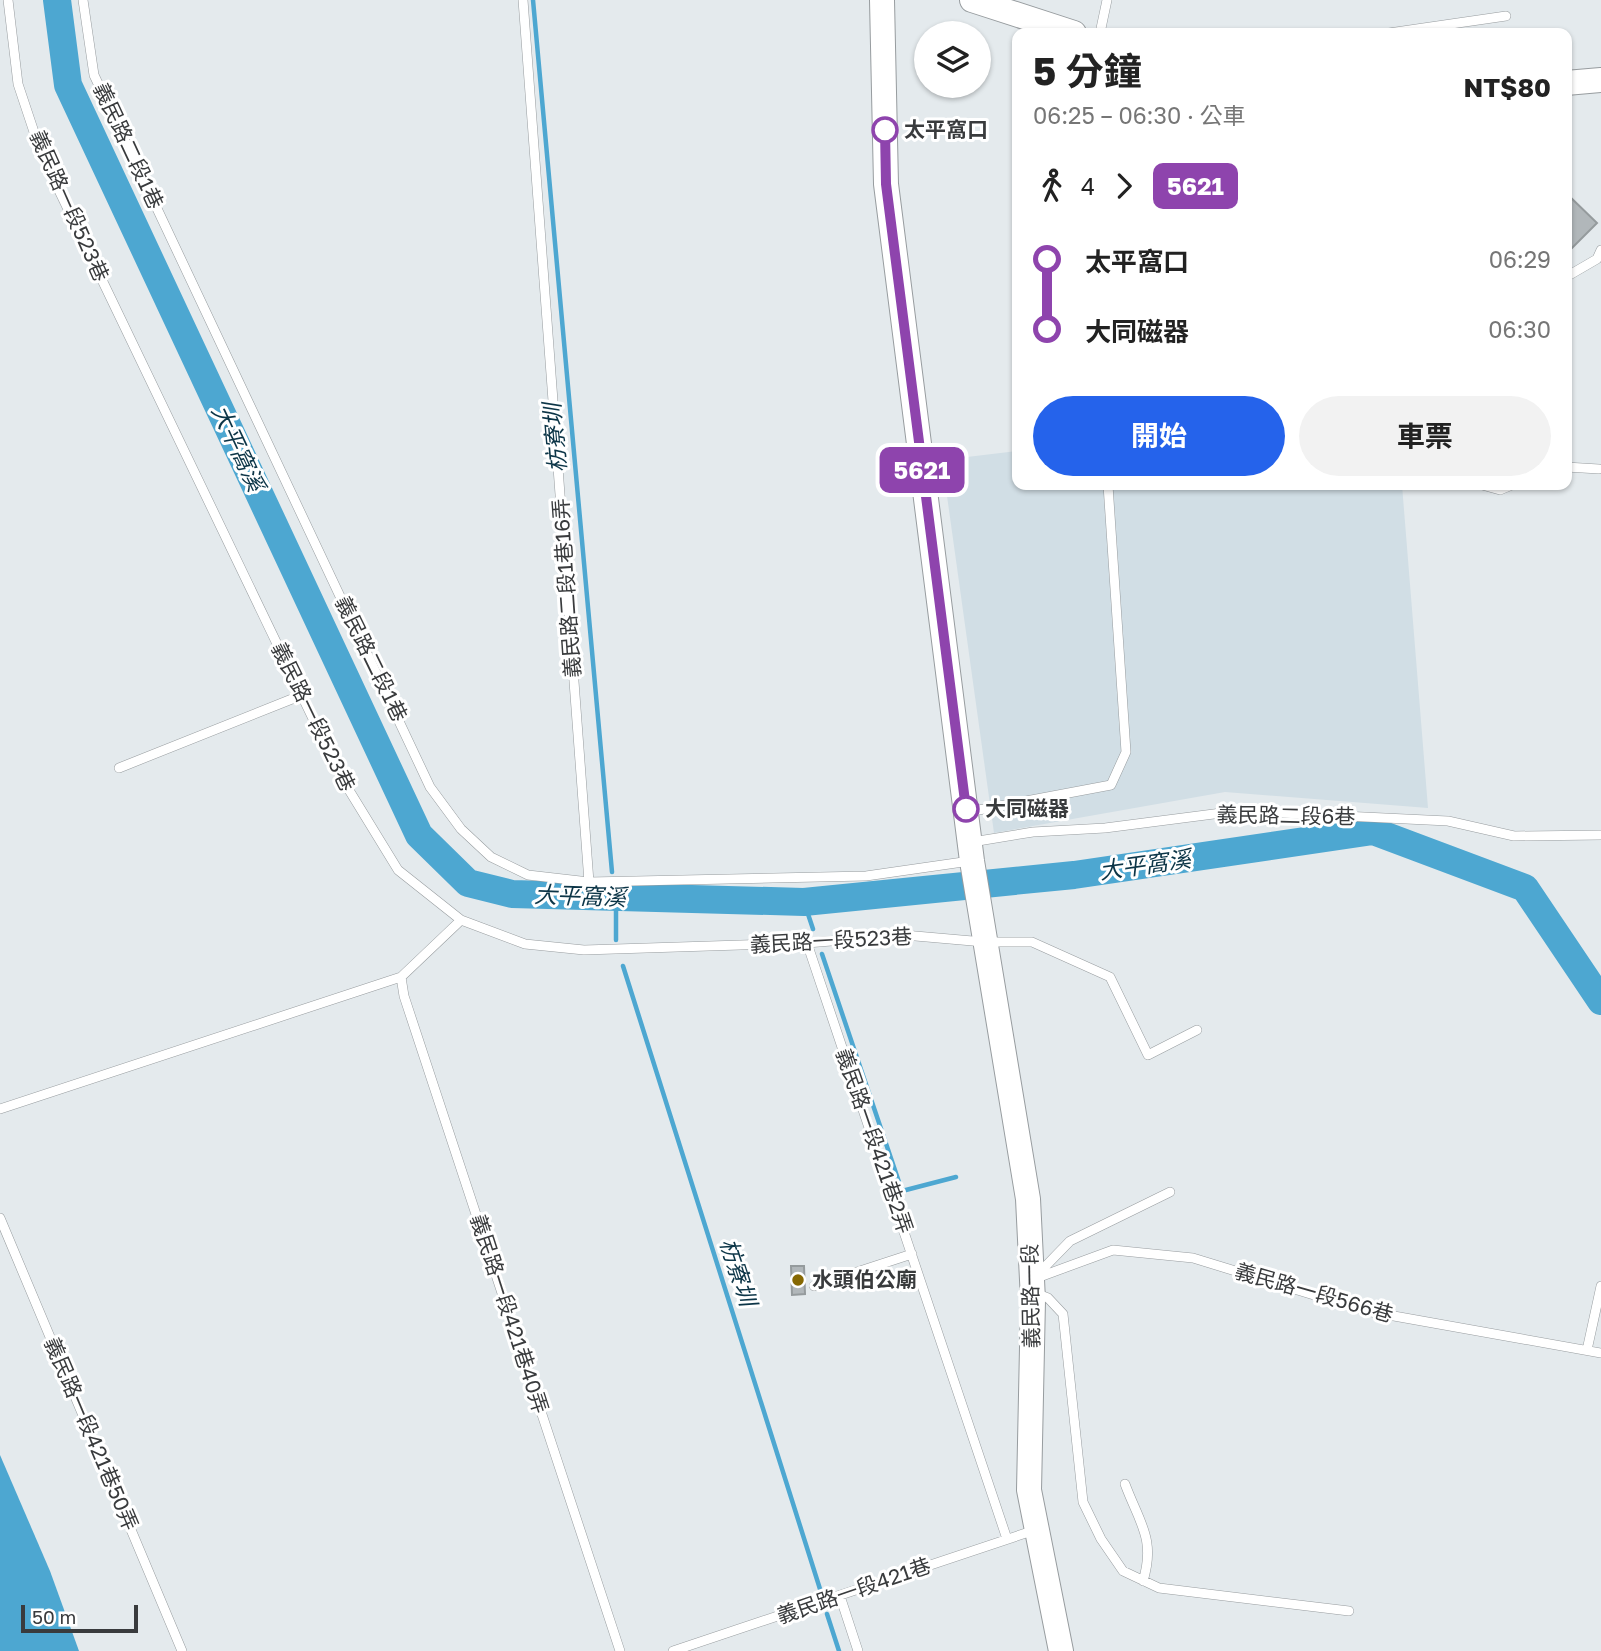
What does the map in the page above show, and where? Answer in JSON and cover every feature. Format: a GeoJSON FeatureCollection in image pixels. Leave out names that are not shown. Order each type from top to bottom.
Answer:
{"type":"FeatureCollection","features":[{"type":"Feature","properties":{"kind":"street"},"geometry":{"type":"LineString","coordinates":[[882,0],[886,184],[971,851]]}},
{"type":"Feature","properties":{"kind":"street"},"geometry":{"type":"LineString","coordinates":[[972,0],[1059,28]]}},
{"type":"Feature","properties":{"kind":"street"},"geometry":{"type":"LineString","coordinates":[[1572,82],[1601,80]]}},
{"type":"Feature","properties":{"kind":"street","name":"義民路一段"},"geometry":{"type":"LineString","coordinates":[[971,851],[1028,1199],[1032,1286],[1029,1490],[1061,1651]]}},
{"type":"Feature","properties":{"kind":"lane","name":"義民路一段523巷"},"geometry":{"type":"LineString","coordinates":[[8,0],[18,84],[41,153],[341,777],[398,870],[461,920],[524,944],[584,950],[807,943],[904,935],[984,942],[1032,942],[1110,977],[1148,1055],[1197,1030]]}},
{"type":"Feature","properties":{"kind":"lane","name":"義民路二段1巷"},"geometry":{"type":"LineString","coordinates":[[83,0],[94,75],[430,787],[461,829],[491,857],[528,876],[589,882],[866,876],[971,851]]}},
{"type":"Feature","properties":{"kind":"lane","name":"義民路二段1巷16弄"},"geometry":{"type":"LineString","coordinates":[[523,0],[589,882]]}},
{"type":"Feature","properties":{"kind":"lane"},"geometry":{"type":"LineString","coordinates":[[1101,28],[1107,0]]}},
{"type":"Feature","properties":{"kind":"lane"},"geometry":{"type":"LineString","coordinates":[[1423,28],[1506,16]]}},
{"type":"Feature","properties":{"kind":"lane"},"geometry":{"type":"LineString","coordinates":[[1572,274],[1597,259],[1601,250]]}},
{"type":"Feature","properties":{"kind":"lane"},"geometry":{"type":"LineString","coordinates":[[1572,467],[1599,469]]}},
{"type":"Feature","properties":{"kind":"lane"},"geometry":{"type":"LineString","coordinates":[[966,813],[1111,785],[1126,752],[1108,490]]}},
{"type":"Feature","properties":{"kind":"lane"},"geometry":{"type":"LineString","coordinates":[[119,768],[302,695]]}},
{"type":"Feature","properties":{"kind":"lane","name":"義民路二段6巷"},"geometry":{"type":"LineString","coordinates":[[971,851],[1033,832],[1105,828],[1237,811],[1448,821],[1514,836],[1601,835]]}},
{"type":"Feature","properties":{"kind":"lane"},"geometry":{"type":"LineString","coordinates":[[0,1109],[401,977],[461,920]]}},
{"type":"Feature","properties":{"kind":"lane","name":"義民路一段421巷2弄"},"geometry":{"type":"LineString","coordinates":[[807,943],[1007,1539]]}},
{"type":"Feature","properties":{"kind":"lane","name":"義民路一段421巷40弄"},"geometry":{"type":"LineString","coordinates":[[401,977],[404,996],[620,1651]]}},
{"type":"Feature","properties":{"kind":"lane"},"geometry":{"type":"LineString","coordinates":[[1170,1192],[1070,1241],[1032,1286],[1063,1314],[1083,1502],[1101,1539],[1123,1571],[1159,1588],[1349,1611]]}},
{"type":"Feature","properties":{"kind":"lane","name":"義民路一段421巷50弄"},"geometry":{"type":"LineString","coordinates":[[0,1218],[181,1651]]}},
{"type":"Feature","properties":{"kind":"lane","name":"義民路一段566巷"},"geometry":{"type":"LineString","coordinates":[[1032,1286],[1114,1250],[1193,1258],[1366,1311],[1601,1353]]}},
{"type":"Feature","properties":{"kind":"lane"},"geometry":{"type":"LineString","coordinates":[[814,1286],[912,1254]]}},
{"type":"Feature","properties":{"kind":"lane"},"geometry":{"type":"LineString","coordinates":[[1587,1350],[1601,1286]]}},
{"type":"Feature","properties":{"kind":"lane"},"geometry":{"type":"LineString","coordinates":[[1125,1484],[1150,1543],[1149,1562],[1143,1581]]}},
{"type":"Feature","properties":{"kind":"lane","name":"義民路一段421巷"},"geometry":{"type":"LineString","coordinates":[[673,1651],[1035,1530]]}},
{"type":"Feature","properties":{"kind":"lane"},"geometry":{"type":"LineString","coordinates":[[840,1596],[858,1651]]}},
{"type":"Feature","properties":{"kind":"shaded area"},"geometry":{"type":"Polygon","coordinates":[[[1012,452],[1012,490],[1402,490],[1428,808],[1225,792],[994,833],[942,460],[1012,452]]]}},
{"type":"Feature","properties":{"kind":"water"},"geometry":{"type":"Polygon","coordinates":[[[0,1455],[50,1571],[79,1651],[0,1651],[0,1455]]]}},
{"type":"Feature","properties":{"kind":"building"},"geometry":{"type":"Polygon","coordinates":[[[1572,199],[1597,223],[1572,248],[1572,199]]]}},
{"type":"Feature","properties":{"kind":"building","name":"水頭伯公廟"},"geometry":{"type":"Polygon","coordinates":[[[791,1266],[804,1266],[805,1294],[792,1295],[791,1266]]]}},
{"type":"Feature","properties":{"kind":"waterway","name":"大平窩溪"},"geometry":{"type":"LineString","coordinates":[[57,0],[68,85],[419,835],[468,883],[512,894],[804,902],[1074,875],[1373,831],[1525,888],[1601,1001]]}},
{"type":"Feature","properties":{"kind":"waterway","name":"枋寮圳"},"geometry":{"type":"LineString","coordinates":[[533,0],[612,872]]}},
{"type":"Feature","properties":{"kind":"waterway"},"geometry":{"type":"LineString","coordinates":[[616,897],[616,940]]}},
{"type":"Feature","properties":{"kind":"waterway"},"geometry":{"type":"LineString","coordinates":[[804,902],[813,929]]}},
{"type":"Feature","properties":{"kind":"waterway"},"geometry":{"type":"LineString","coordinates":[[822,954],[902,1191],[956,1177]]}},
{"type":"Feature","properties":{"kind":"waterway","name":"枋寮圳"},"geometry":{"type":"LineString","coordinates":[[623,966],[820,1589]]}},
{"type":"Feature","properties":{"kind":"waterway","name":"枋寮圳"},"geometry":{"type":"LineString","coordinates":[[827,1614],[839,1651]]}},
{"type":"Feature","properties":{"kind":"bus line","name":"5621"},"geometry":{"type":"LineString","coordinates":[[885,130],[886,184],[966,809]]}},
{"type":"Feature","properties":{"kind":"place","name":"太平窩口"},"geometry":{"type":"Point","coordinates":[885,130]}},
{"type":"Feature","properties":{"kind":"place","name":"大同磁器"},"geometry":{"type":"Point","coordinates":[966,809]}},
{"type":"Feature","properties":{"kind":"place","name":"水頭伯公廟"},"geometry":{"type":"Point","coordinates":[798,1280]}}]}
